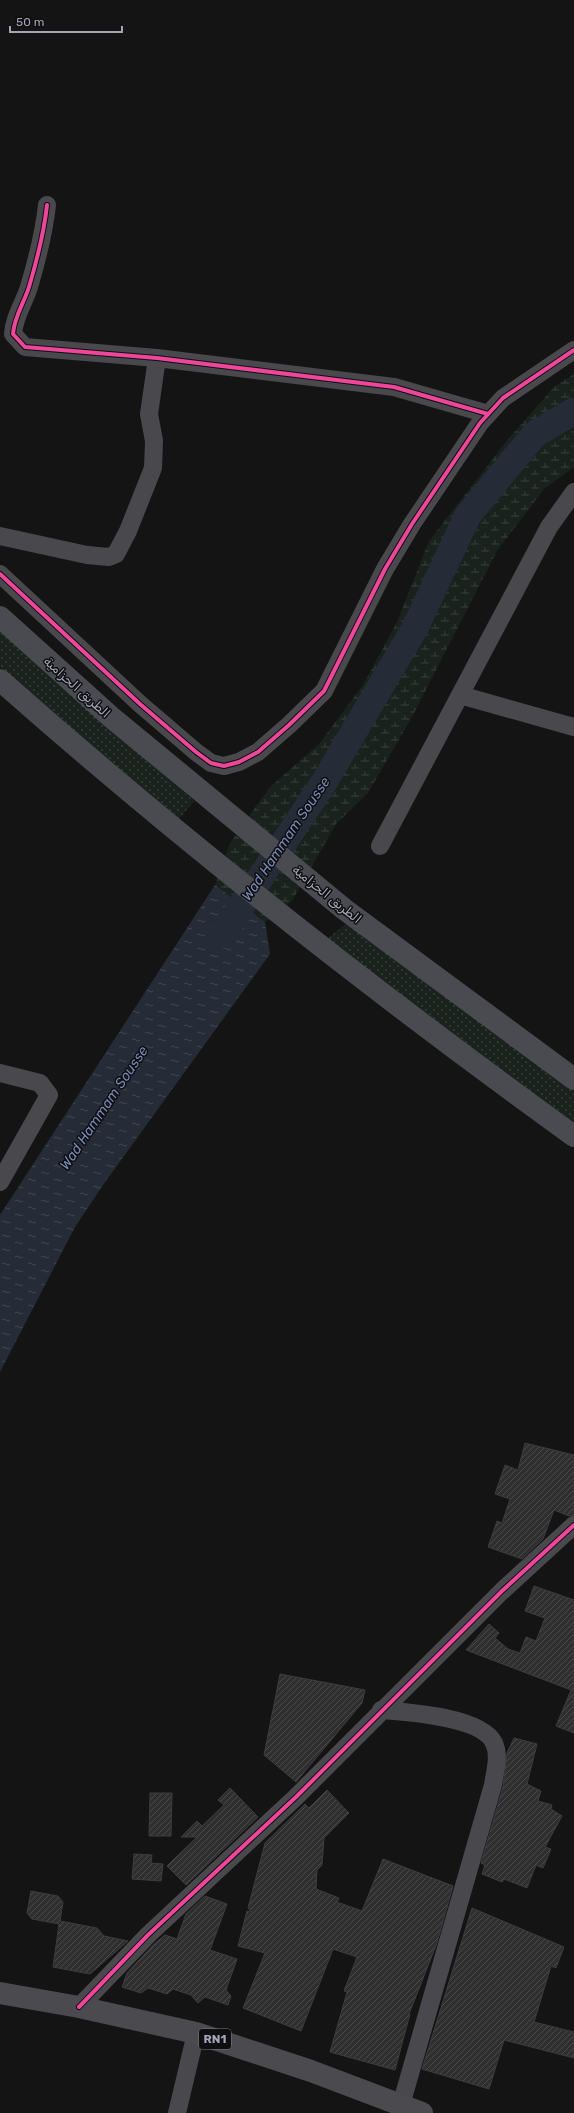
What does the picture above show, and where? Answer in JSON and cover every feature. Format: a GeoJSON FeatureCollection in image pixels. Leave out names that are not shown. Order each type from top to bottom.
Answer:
{"type":"FeatureCollection","features":[{"type":"Feature","properties":{"kind":"highway","name":"الطريق الحزامية"},"geometry":{"type":"LineString","coordinates":[[0,617],[110,718],[344,909],[574,1079]]}},
{"type":"Feature","properties":{"kind":"highway"},"geometry":{"type":"LineString","coordinates":[[0,680],[92,762],[318,945],[483,1070],[574,1136]]}},
{"type":"Feature","properties":{"kind":"main road","name":"RN1"},"geometry":{"type":"LineString","coordinates":[[4,1996],[79,2007],[196,2033],[311,2071],[422,2113]]}},
{"type":"Feature","properties":{"kind":"street"},"geometry":{"type":"LineString","coordinates":[[47,205],[43,238],[28,289],[14,325],[13,334],[25,347],[157,358],[394,387],[488,414]]}},
{"type":"Feature","properties":{"kind":"street"},"geometry":{"type":"LineString","coordinates":[[0,574],[140,704],[196,752],[210,762],[224,766],[239,762],[258,752],[289,725],[324,691],[385,569],[416,518],[480,423],[503,398],[574,350]]}},
{"type":"Feature","properties":{"kind":"street"},"geometry":{"type":"LineString","coordinates":[[0,536],[87,555],[109,557],[116,554],[128,531],[153,468],[154,441],[149,414],[157,358]]}},
{"type":"Feature","properties":{"kind":"street"},"geometry":{"type":"LineString","coordinates":[[380,846],[549,527],[574,492]]}},
{"type":"Feature","properties":{"kind":"street"},"geometry":{"type":"LineString","coordinates":[[460,695],[574,727]]}},
{"type":"Feature","properties":{"kind":"street"},"geometry":{"type":"LineString","coordinates":[[0,1073],[40,1083],[49,1095],[0,1182]]}},
{"type":"Feature","properties":{"kind":"street"},"geometry":{"type":"LineString","coordinates":[[79,2007],[148,1935],[296,1797],[502,1591],[574,1526]]}},
{"type":"Feature","properties":{"kind":"street"},"geometry":{"type":"LineString","coordinates":[[382,1710],[418,1713],[467,1724],[485,1733],[494,1742],[498,1754],[493,1786],[401,2105]]}},
{"type":"Feature","properties":{"kind":"street"},"geometry":{"type":"LineString","coordinates":[[177,2113],[196,2033]]}},
{"type":"Feature","properties":{"kind":"green space"},"geometry":{"type":"Polygon","coordinates":[[[574,374],[574,467],[544,489],[497,551],[412,717],[368,793],[336,824],[292,901],[265,922],[215,885],[230,843],[270,787],[319,744],[363,685],[397,622],[429,541],[509,438],[555,386],[574,374]]]}},
{"type":"Feature","properties":{"kind":"green space"},"geometry":{"type":"Polygon","coordinates":[[[0,630],[194,801],[177,821],[83,741],[0,667],[0,630]]]}},
{"type":"Feature","properties":{"kind":"green space"},"geometry":{"type":"Polygon","coordinates":[[[348,922],[574,1090],[574,1122],[422,1014],[326,940],[348,922]]]}},
{"type":"Feature","properties":{"kind":"water"},"geometry":{"type":"Polygon","coordinates":[[[215,885],[265,922],[270,954],[103,1185],[75,1227],[0,1372],[0,1215],[215,885]]]}},
{"type":"Feature","properties":{"kind":"building"},"geometry":{"type":"Polygon","coordinates":[[[525,1443],[574,1455],[574,1515],[569,1516],[554,1510],[543,1539],[522,1559],[488,1547],[497,1521],[502,1523],[510,1499],[495,1494],[505,1465],[518,1470],[525,1443]]]}},
{"type":"Feature","properties":{"kind":"building"},"geometry":{"type":"Polygon","coordinates":[[[534,1586],[574,1600],[574,1733],[556,1726],[571,1690],[466,1650],[489,1624],[499,1633],[495,1638],[508,1649],[520,1653],[526,1637],[536,1641],[545,1618],[525,1611],[534,1586]]]}},
{"type":"Feature","properties":{"kind":"building"},"geometry":{"type":"Polygon","coordinates":[[[280,1674],[365,1690],[362,1703],[296,1782],[264,1755],[280,1674]]]}},
{"type":"Feature","properties":{"kind":"building"},"geometry":{"type":"Polygon","coordinates":[[[514,1738],[537,1744],[527,1784],[541,1791],[538,1801],[552,1805],[551,1809],[562,1816],[545,1847],[551,1849],[543,1868],[536,1865],[527,1888],[504,1879],[502,1882],[482,1874],[485,1865],[481,1863],[503,1787],[507,1753],[514,1738]]]}},
{"type":"Feature","properties":{"kind":"building"},"geometry":{"type":"Polygon","coordinates":[[[230,1788],[258,1817],[186,1885],[167,1866],[197,1837],[181,1837],[197,1821],[202,1826],[224,1805],[218,1800],[230,1788]]]}},
{"type":"Feature","properties":{"kind":"building"},"geometry":{"type":"Polygon","coordinates":[[[327,1790],[349,1813],[324,1838],[322,1865],[317,1870],[316,1889],[339,1898],[337,1902],[362,1911],[383,1859],[453,1886],[437,1943],[409,2014],[395,2070],[330,2052],[347,1992],[344,1991],[357,1957],[333,1949],[301,2031],[243,2008],[265,1953],[238,1946],[247,1911],[252,1912],[248,1908],[265,1843],[305,1804],[309,1808],[327,1790]]]}},
{"type":"Feature","properties":{"kind":"building"},"geometry":{"type":"Polygon","coordinates":[[[150,1793],[172,1793],[171,1836],[149,1836],[150,1793]]]}},
{"type":"Feature","properties":{"kind":"building"},"geometry":{"type":"Polygon","coordinates":[[[134,1854],[152,1855],[151,1863],[163,1864],[161,1881],[132,1879],[134,1854]]]}},
{"type":"Feature","properties":{"kind":"building"},"geometry":{"type":"Polygon","coordinates":[[[31,1891],[58,1896],[63,1902],[60,1921],[97,1928],[104,1936],[128,1941],[90,1974],[53,1967],[59,1924],[32,1919],[27,1913],[31,1891]]]}},
{"type":"Feature","properties":{"kind":"building"},"geometry":{"type":"Polygon","coordinates":[[[205,1896],[227,1904],[210,1950],[237,1959],[226,1990],[231,1996],[228,2005],[205,1997],[198,2003],[191,1995],[173,1989],[167,1994],[148,1988],[141,1993],[122,1987],[127,1973],[153,1945],[165,1935],[177,1939],[186,1914],[205,1896]]]}},
{"type":"Feature","properties":{"kind":"building"},"geometry":{"type":"Polygon","coordinates":[[[472,1908],[564,1947],[556,1968],[551,1966],[534,2022],[574,2032],[574,2058],[504,2040],[489,2089],[422,2069],[472,1908]]]}},
{"type":"Feature","properties":{"kind":"waterway","name":"Wad Hammam Sousse"},"geometry":{"type":"LineString","coordinates":[[222,935],[323,784],[415,628],[468,515],[535,434],[574,411]]}},
{"type":"Feature","properties":{"kind":"cycle path"},"geometry":{"type":"LineString","coordinates":[[47,205],[35,267],[27,293],[17,316],[13,334],[25,347],[157,358],[394,387],[488,414]]}},
{"type":"Feature","properties":{"kind":"cycle path"},"geometry":{"type":"LineString","coordinates":[[0,574],[140,704],[196,752],[211,763],[224,766],[239,762],[258,752],[289,725],[324,691],[385,569],[412,524],[480,423],[503,398],[574,350]]}},
{"type":"Feature","properties":{"kind":"cycle path"},"geometry":{"type":"LineString","coordinates":[[79,2007],[148,1935],[296,1797],[502,1591],[574,1525]]}}]}
